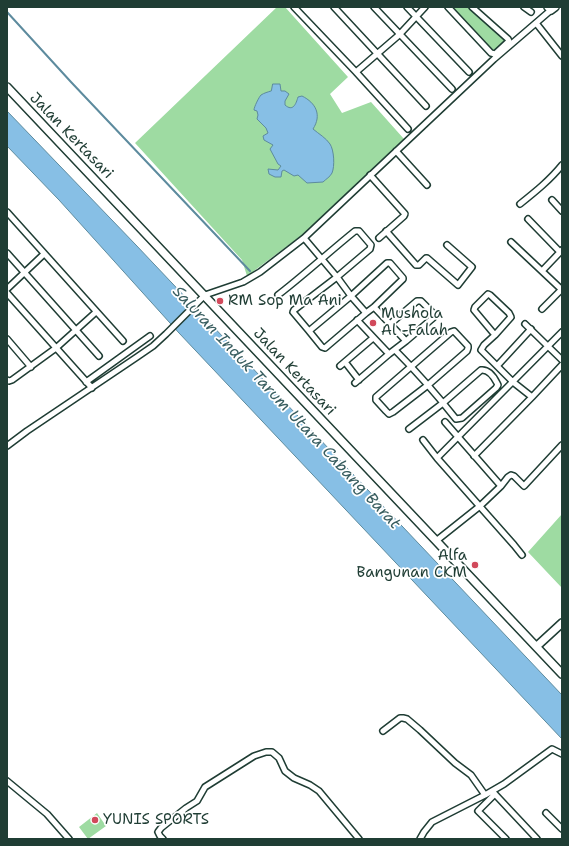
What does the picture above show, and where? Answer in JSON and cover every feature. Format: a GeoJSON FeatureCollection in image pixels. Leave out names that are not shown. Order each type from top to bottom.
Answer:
{"type":"FeatureCollection","features":[{"type":"Feature","properties":{"kind":"street"},"geometry":{"type":"LineString","coordinates":[[294,7],[408,129]]}},
{"type":"Feature","properties":{"kind":"street"},"geometry":{"type":"LineString","coordinates":[[334,7],[426,106]]}},
{"type":"Feature","properties":{"kind":"street"},"geometry":{"type":"LineString","coordinates":[[374,7],[452,89]]}},
{"type":"Feature","properties":{"kind":"street"},"geometry":{"type":"LineString","coordinates":[[407,7],[469,72]]}},
{"type":"Feature","properties":{"kind":"street"},"geometry":{"type":"LineString","coordinates":[[356,72],[399,35],[425,7]]}},
{"type":"Feature","properties":{"kind":"street"},"geometry":{"type":"LineString","coordinates":[[448,7],[491,53],[496,54],[509,41],[508,39],[472,7]]}},
{"type":"Feature","properties":{"kind":"street"},"geometry":{"type":"LineString","coordinates":[[524,7],[531,12]]}},
{"type":"Feature","properties":{"kind":"street"},"geometry":{"type":"LineString","coordinates":[[7,446],[27,430],[92,388],[154,345],[205,296],[243,282],[260,272],[304,238],[494,59],[551,8]]}},
{"type":"Feature","properties":{"kind":"street"},"geometry":{"type":"LineString","coordinates":[[536,22],[562,56]]}},
{"type":"Feature","properties":{"kind":"street","name":"Jalan Kertasari"},"geometry":{"type":"LineString","coordinates":[[7,87],[562,674]]}},
{"type":"Feature","properties":{"kind":"street"},"geometry":{"type":"LineString","coordinates":[[396,151],[427,185]]}},
{"type":"Feature","properties":{"kind":"street"},"geometry":{"type":"LineString","coordinates":[[520,204],[555,174],[562,165]]}},
{"type":"Feature","properties":{"kind":"street"},"geometry":{"type":"LineString","coordinates":[[370,175],[405,214],[379,238]]}},
{"type":"Feature","properties":{"kind":"street"},"geometry":{"type":"LineString","coordinates":[[552,200],[562,211]]}},
{"type":"Feature","properties":{"kind":"street"},"geometry":{"type":"LineString","coordinates":[[7,212],[123,341]]}},
{"type":"Feature","properties":{"kind":"street"},"geometry":{"type":"LineString","coordinates":[[528,219],[561,251],[542,271]]}},
{"type":"Feature","properties":{"kind":"street"},"geometry":{"type":"LineString","coordinates":[[278,295],[355,231],[359,232],[371,244],[370,249],[293,311],[293,312],[322,347],[325,348],[374,307],[403,280],[403,278],[390,263],[387,263],[351,296],[309,331]]}},
{"type":"Feature","properties":{"kind":"street"},"geometry":{"type":"LineString","coordinates":[[386,231],[416,265],[419,265],[427,258],[458,285],[472,267],[447,245]]}},
{"type":"Feature","properties":{"kind":"street"},"geometry":{"type":"LineString","coordinates":[[304,238],[366,313]]}},
{"type":"Feature","properties":{"kind":"street"},"geometry":{"type":"LineString","coordinates":[[511,242],[562,289],[542,309]]}},
{"type":"Feature","properties":{"kind":"street"},"geometry":{"type":"LineString","coordinates":[[7,253],[99,356]]}},
{"type":"Feature","properties":{"kind":"street"},"geometry":{"type":"LineString","coordinates":[[7,289],[44,254]]}},
{"type":"Feature","properties":{"kind":"street"},"geometry":{"type":"LineString","coordinates":[[7,293],[92,388]]}},
{"type":"Feature","properties":{"kind":"street"},"geometry":{"type":"LineString","coordinates":[[495,335],[474,310],[475,307],[488,294],[511,316],[495,335],[484,345],[481,350],[532,398]]}},
{"type":"Feature","properties":{"kind":"street"},"geometry":{"type":"LineString","coordinates":[[372,338],[342,364],[357,381],[433,318],[434,314],[421,301],[417,301],[390,324]]}},
{"type":"Feature","properties":{"kind":"street"},"geometry":{"type":"LineString","coordinates":[[374,307],[406,341]]}},
{"type":"Feature","properties":{"kind":"street"},"geometry":{"type":"LineString","coordinates":[[7,380],[12,380],[56,348],[96,312]]}},
{"type":"Feature","properties":{"kind":"street"},"geometry":{"type":"LineString","coordinates":[[357,320],[388,354]]}},
{"type":"Feature","properties":{"kind":"street"},"geometry":{"type":"LineString","coordinates":[[525,324],[562,360]]}},
{"type":"Feature","properties":{"kind":"street"},"geometry":{"type":"LineString","coordinates":[[497,366],[531,329]]}},
{"type":"Feature","properties":{"kind":"street"},"geometry":{"type":"LineString","coordinates":[[451,332],[456,332],[468,346],[467,351],[428,385],[389,414],[376,400],[376,397],[411,366],[451,332]]}},
{"type":"Feature","properties":{"kind":"street"},"geometry":{"type":"LineString","coordinates":[[437,458],[562,332]]}},
{"type":"Feature","properties":{"kind":"street"},"geometry":{"type":"LineString","coordinates":[[86,382],[150,336]]}},
{"type":"Feature","properties":{"kind":"street"},"geometry":{"type":"LineString","coordinates":[[7,339],[31,367]]}},
{"type":"Feature","properties":{"kind":"street"},"geometry":{"type":"LineString","coordinates":[[395,350],[428,385],[443,403],[456,420],[462,418],[496,388],[498,383],[488,371],[481,370],[443,403],[409,429]]}},
{"type":"Feature","properties":{"kind":"street"},"geometry":{"type":"LineString","coordinates":[[474,456],[532,398],[562,365]]}},
{"type":"Feature","properties":{"kind":"street"},"geometry":{"type":"LineString","coordinates":[[445,422],[501,486]]}},
{"type":"Feature","properties":{"kind":"street"},"geometry":{"type":"LineString","coordinates":[[423,440],[522,555]]}},
{"type":"Feature","properties":{"kind":"street"},"geometry":{"type":"LineString","coordinates":[[436,541],[480,506],[511,475],[524,486],[562,445]]}},
{"type":"Feature","properties":{"kind":"street"},"geometry":{"type":"LineString","coordinates":[[537,646],[562,623]]}},
{"type":"Feature","properties":{"kind":"street"},"geometry":{"type":"LineString","coordinates":[[383,731],[400,718],[407,719],[451,760],[471,775],[485,795]]}},
{"type":"Feature","properties":{"kind":"street"},"geometry":{"type":"LineString","coordinates":[[506,839],[478,811],[494,793],[510,779],[552,749],[562,754]]}},
{"type":"Feature","properties":{"kind":"street"},"geometry":{"type":"LineString","coordinates":[[164,839],[158,832],[161,828],[186,808],[198,801],[206,787],[254,756],[266,752],[272,752],[279,758],[285,771],[294,778],[319,791],[359,839]]}},
{"type":"Feature","properties":{"kind":"street"},"geometry":{"type":"LineString","coordinates":[[7,781],[47,814],[69,839]]}},
{"type":"Feature","properties":{"kind":"street"},"geometry":{"type":"LineString","coordinates":[[420,839],[432,822],[485,795],[494,793]]}},
{"type":"Feature","properties":{"kind":"street"},"geometry":{"type":"LineString","coordinates":[[494,793],[537,839]]}},
{"type":"Feature","properties":{"kind":"street"},"geometry":{"type":"LineString","coordinates":[[546,813],[562,829]]}},
{"type":"Feature","properties":{"kind":"green space"},"geometry":{"type":"Polygon","coordinates":[[[277,7],[285,7],[348,77],[330,94],[342,113],[371,102],[404,139],[302,235],[247,276],[242,260],[135,143],[277,7]]]}},
{"type":"Feature","properties":{"kind":"green space"},"geometry":{"type":"Polygon","coordinates":[[[451,7],[467,7],[506,39],[493,53],[451,7]]]}},
{"type":"Feature","properties":{"kind":"green space"},"geometry":{"type":"Polygon","coordinates":[[[562,514],[562,588],[528,552],[562,514]]]}},
{"type":"Feature","properties":{"kind":"green space","name":"YUNIS SPORTS"},"geometry":{"type":"Polygon","coordinates":[[[97,813],[106,826],[88,839],[79,827],[97,813]]]}},
{"type":"Feature","properties":{"kind":"water"},"geometry":{"type":"Polygon","coordinates":[[[273,84],[280,84],[281,91],[285,91],[289,94],[285,101],[285,105],[288,107],[290,108],[294,106],[298,97],[302,96],[314,106],[317,119],[313,129],[330,144],[334,158],[332,173],[323,182],[307,183],[298,175],[294,176],[284,170],[282,171],[281,177],[275,177],[269,174],[268,169],[278,170],[281,166],[278,164],[270,149],[273,145],[264,140],[263,136],[268,133],[266,128],[257,119],[257,111],[254,110],[260,96],[271,91],[273,84]]]}},
{"type":"Feature","properties":{"kind":"water","name":"Saluran Induk Tarum Utara Cabang Barat"},"geometry":{"type":"Polygon","coordinates":[[[7,111],[562,695],[562,739],[179,333],[59,200],[7,146],[7,111]]]}},
{"type":"Feature","properties":{"kind":"waterway"},"geometry":{"type":"LineString","coordinates":[[7,12],[71,82],[250,271]]}},
{"type":"Feature","properties":{"kind":"place","name":"RM Sop Ma Ani"},"geometry":{"type":"Point","coordinates":[220,301]}},
{"type":"Feature","properties":{"kind":"place","name":"Mushola Al -Falah"},"geometry":{"type":"Point","coordinates":[373,323]}},
{"type":"Feature","properties":{"kind":"place","name":"Alfa Bangunan CKM"},"geometry":{"type":"Point","coordinates":[475,565]}},
{"type":"Feature","properties":{"kind":"place","name":"YUNIS SPORTS"},"geometry":{"type":"Point","coordinates":[95,820]}}]}
